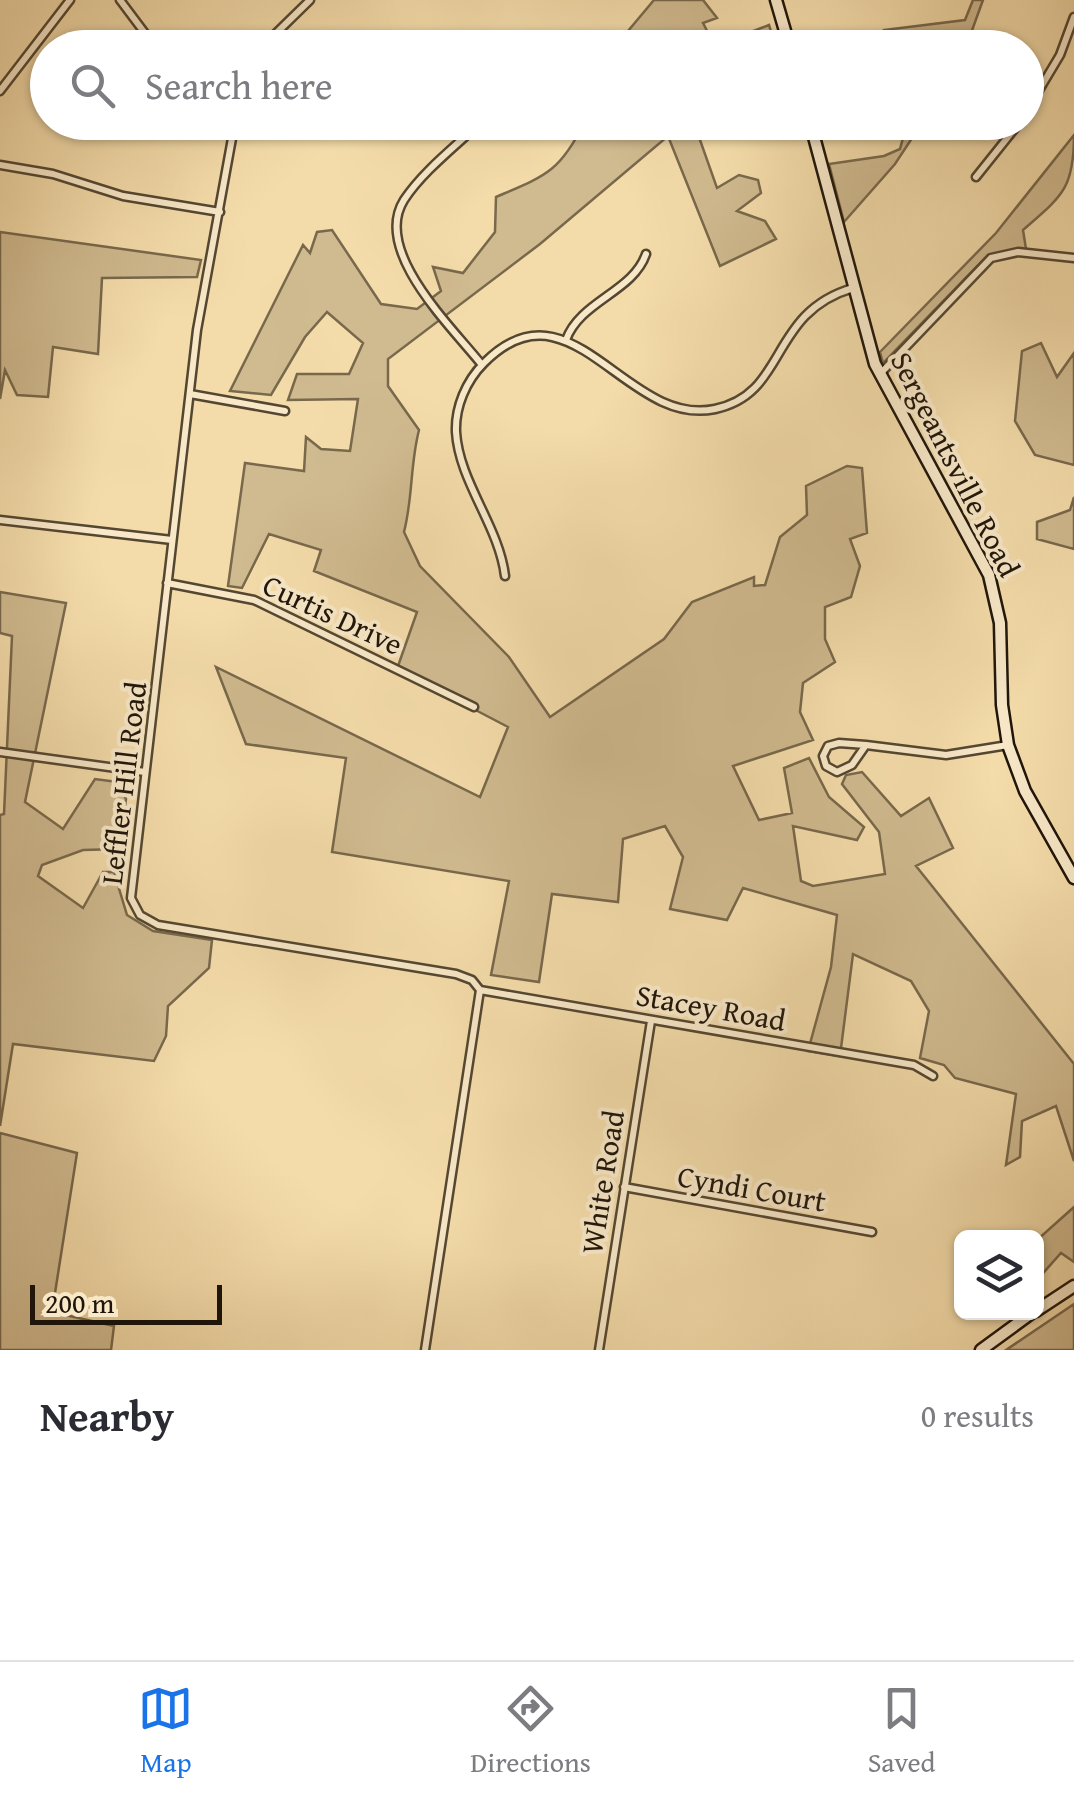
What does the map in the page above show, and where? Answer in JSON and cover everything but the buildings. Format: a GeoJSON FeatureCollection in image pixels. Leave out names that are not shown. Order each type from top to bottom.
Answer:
{"type":"FeatureCollection","features":[{"type":"Feature","properties":{"kind":"main road"},"geometry":{"type":"LineString","coordinates":[[776,0],[785,30]]}},
{"type":"Feature","properties":{"kind":"main road","name":"Sergeantsville Road"},"geometry":{"type":"LineString","coordinates":[[815,140],[880,374],[989,574],[1000,623],[1002,706],[1008,745],[1025,791],[1074,878]]}},
{"type":"Feature","properties":{"kind":"main road"},"geometry":{"type":"LineString","coordinates":[[1044,1306],[1074,1286]]}},
{"type":"Feature","properties":{"kind":"main road"},"geometry":{"type":"LineString","coordinates":[[981,1350],[1024,1320]]}},
{"type":"Feature","properties":{"kind":"street"},"geometry":{"type":"LineString","coordinates":[[47,30],[70,0]]}},
{"type":"Feature","properties":{"kind":"street"},"geometry":{"type":"LineString","coordinates":[[120,0],[142,30]]}},
{"type":"Feature","properties":{"kind":"street"},"geometry":{"type":"LineString","coordinates":[[279,30],[310,0]]}},
{"type":"Feature","properties":{"kind":"street"},"geometry":{"type":"LineString","coordinates":[[1044,82],[1060,55],[1074,17]]}},
{"type":"Feature","properties":{"kind":"street"},"geometry":{"type":"LineString","coordinates":[[0,91],[30,52]]}},
{"type":"Feature","properties":{"kind":"street","name":"Leffler Hill Road"},"geometry":{"type":"LineString","coordinates":[[232,140],[190,394],[130,888],[134,908],[148,920],[456,974],[472,980],[480,990]]}},
{"type":"Feature","properties":{"kind":"street"},"geometry":{"type":"LineString","coordinates":[[463,140],[406,197],[397,216],[396,238],[402,261],[482,365]]}},
{"type":"Feature","properties":{"kind":"street"},"geometry":{"type":"LineString","coordinates":[[976,177],[1006,140]]}},
{"type":"Feature","properties":{"kind":"street"},"geometry":{"type":"LineString","coordinates":[[0,166],[53,174],[123,196],[220,212]]}},
{"type":"Feature","properties":{"kind":"street"},"geometry":{"type":"LineString","coordinates":[[880,374],[991,258],[1018,252],[1074,258]]}},
{"type":"Feature","properties":{"kind":"street"},"geometry":{"type":"LineString","coordinates":[[566,340],[579,316],[640,268],[646,254]]}},
{"type":"Feature","properties":{"kind":"street"},"geometry":{"type":"LineString","coordinates":[[505,576],[501,548],[460,452],[456,431],[464,392],[482,365],[518,342],[566,340],[598,357],[657,403],[683,411],[715,410],[738,401],[763,379],[789,332],[810,307],[853,288]]}},
{"type":"Feature","properties":{"kind":"street"},"geometry":{"type":"LineString","coordinates":[[190,394],[285,411]]}},
{"type":"Feature","properties":{"kind":"street"},"geometry":{"type":"LineString","coordinates":[[0,520],[172,540]]}},
{"type":"Feature","properties":{"kind":"street","name":"Curtis Drive"},"geometry":{"type":"LineString","coordinates":[[167,582],[254,600],[474,707]]}},
{"type":"Feature","properties":{"kind":"street"},"geometry":{"type":"LineString","coordinates":[[866,745],[846,770],[831,770],[824,762],[824,750],[833,744],[866,745],[946,755],[1008,745]]}},
{"type":"Feature","properties":{"kind":"street"},"geometry":{"type":"LineString","coordinates":[[0,752],[145,772]]}},
{"type":"Feature","properties":{"kind":"street"},"geometry":{"type":"LineString","coordinates":[[424,1350],[480,990]]}},
{"type":"Feature","properties":{"kind":"street","name":"Stacey Road"},"geometry":{"type":"LineString","coordinates":[[480,990],[914,1065],[933,1076]]}},
{"type":"Feature","properties":{"kind":"street","name":"White Road"},"geometry":{"type":"LineString","coordinates":[[599,1350],[651,1022]]}},
{"type":"Feature","properties":{"kind":"street","name":"Cyndi Court"},"geometry":{"type":"LineString","coordinates":[[624,1187],[872,1232]]}},
{"type":"Feature","properties":{"kind":"shaded area"},"geometry":{"type":"Polygon","coordinates":[[[654,0],[703,0],[717,18],[703,23],[707,30],[629,30],[654,0]]]}},
{"type":"Feature","properties":{"kind":"shaded area"},"geometry":{"type":"Polygon","coordinates":[[[973,0],[983,0],[972,30],[884,30],[965,20],[973,0]]]}},
{"type":"Feature","properties":{"kind":"shaded area"},"geometry":{"type":"Polygon","coordinates":[[[1074,135],[1068,180],[1056,199],[1023,230],[1026,249],[988,255],[883,363],[880,352],[996,233],[1074,135]]]}},
{"type":"Feature","properties":{"kind":"shaded area"},"geometry":{"type":"Polygon","coordinates":[[[574,140],[663,140],[540,244],[388,359],[388,386],[419,430],[404,532],[420,566],[509,657],[550,717],[664,639],[692,602],[754,577],[754,586],[765,585],[780,537],[807,515],[806,486],[847,466],[862,468],[867,533],[850,539],[860,566],[851,597],[825,607],[825,639],[835,662],[803,683],[800,712],[813,740],[733,766],[759,820],[792,813],[784,768],[809,758],[829,797],[864,827],[857,840],[793,826],[801,881],[813,886],[885,874],[879,832],[842,784],[846,775],[862,772],[901,816],[929,798],[953,848],[916,866],[1074,1064],[1074,1161],[1056,1106],[1022,1121],[1020,1157],[1006,1165],[1016,1094],[955,1078],[944,1065],[920,1058],[929,1011],[911,981],[853,954],[840,1056],[808,1051],[831,967],[837,915],[743,888],[727,920],[670,909],[683,857],[665,826],[623,839],[618,902],[552,894],[539,982],[491,975],[509,881],[332,852],[346,758],[246,744],[216,667],[480,797],[508,727],[397,669],[417,612],[314,571],[321,550],[269,534],[242,588],[228,586],[245,463],[304,471],[306,437],[321,449],[350,451],[358,399],[288,400],[297,374],[349,374],[363,343],[327,312],[305,337],[271,395],[230,391],[303,245],[310,253],[317,232],[332,230],[381,304],[417,309],[441,291],[433,267],[463,273],[495,232],[496,197],[549,170],[574,140]]]}},
{"type":"Feature","properties":{"kind":"shaded area"},"geometry":{"type":"Polygon","coordinates":[[[670,140],[700,140],[717,188],[739,175],[758,180],[761,193],[737,211],[765,221],[776,239],[720,266],[670,140]]]}},
{"type":"Feature","properties":{"kind":"shaded area"},"geometry":{"type":"Polygon","coordinates":[[[902,140],[911,140],[844,222],[829,164],[884,156],[900,149],[902,140]]]}},
{"type":"Feature","properties":{"kind":"shaded area"},"geometry":{"type":"Polygon","coordinates":[[[0,232],[201,260],[197,277],[102,278],[98,354],[53,347],[48,397],[17,395],[5,370],[0,399],[0,232]]]}},
{"type":"Feature","properties":{"kind":"shaded area"},"geometry":{"type":"Polygon","coordinates":[[[1041,343],[1057,377],[1074,353],[1074,465],[1035,455],[1015,421],[1022,351],[1041,343]]]}},
{"type":"Feature","properties":{"kind":"shaded area"},"geometry":{"type":"Polygon","coordinates":[[[1074,497],[1074,549],[1037,539],[1037,522],[1070,510],[1074,497]]]}},
{"type":"Feature","properties":{"kind":"shaded area"},"geometry":{"type":"Polygon","coordinates":[[[0,592],[66,603],[25,802],[63,829],[95,779],[117,782],[126,799],[119,849],[83,850],[42,865],[38,876],[83,908],[103,872],[114,872],[127,915],[153,931],[212,940],[209,968],[168,1006],[166,1036],[154,1061],[13,1044],[0,1126],[0,815],[4,814],[12,636],[0,633],[0,592]]]}},
{"type":"Feature","properties":{"kind":"shaded area"},"geometry":{"type":"Polygon","coordinates":[[[0,1133],[77,1153],[52,1312],[114,1326],[111,1350],[0,1350],[0,1133]]]}},
{"type":"Feature","properties":{"kind":"shaded area"},"geometry":{"type":"Polygon","coordinates":[[[1074,1207],[1074,1262],[1061,1253],[1044,1272],[1044,1234],[1074,1207]]]}},
{"type":"Feature","properties":{"kind":"shaded area"},"geometry":{"type":"Polygon","coordinates":[[[1074,1304],[1074,1350],[1006,1350],[1074,1304]]]}}]}
